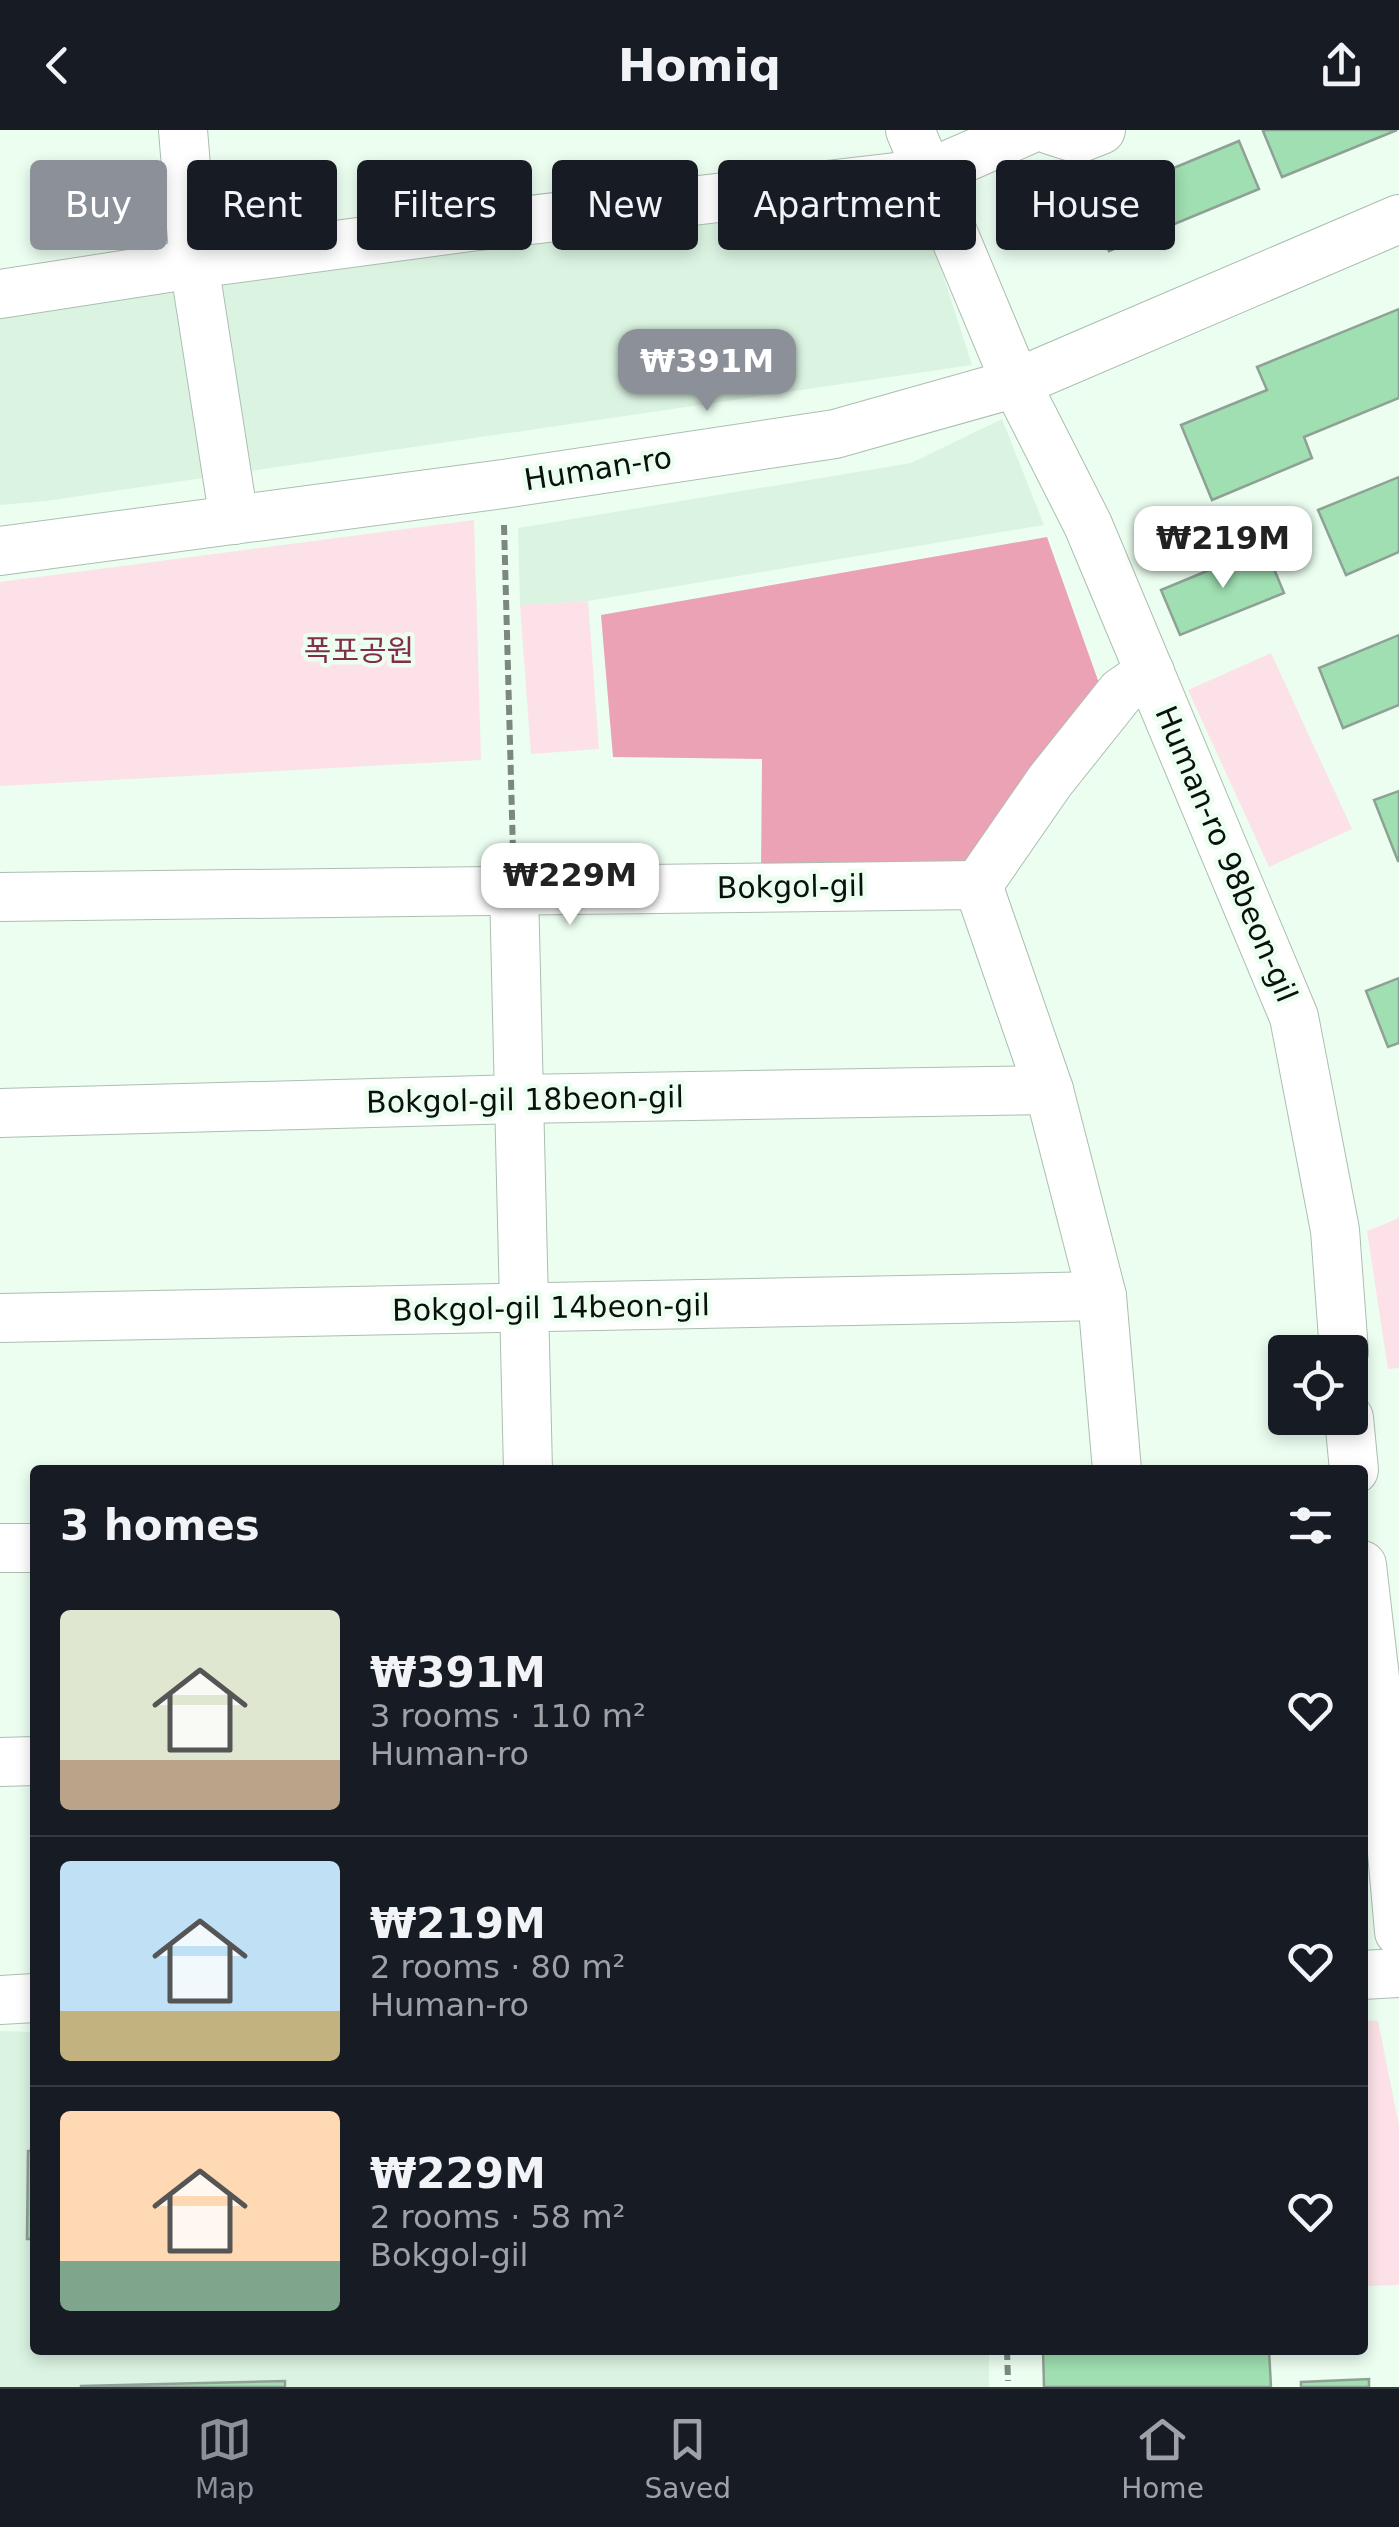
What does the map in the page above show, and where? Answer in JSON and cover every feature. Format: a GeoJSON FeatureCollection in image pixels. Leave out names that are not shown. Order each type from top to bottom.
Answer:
{"type":"FeatureCollection","features":[{"type":"Feature","properties":{"kind":"street"},"geometry":{"type":"LineString","coordinates":[[183,130],[194,264],[234,520]]}},
{"type":"Feature","properties":{"kind":"street","name":"Human-ro 98beon-gil"},"geometry":{"type":"LineString","coordinates":[[910,130],[924,160]]}},
{"type":"Feature","properties":{"kind":"street"},"geometry":{"type":"LineString","coordinates":[[960,160],[1028,130]]}},
{"type":"Feature","properties":{"kind":"street"},"geometry":{"type":"LineString","coordinates":[[1050,130],[1078,139],[1101,130]]}},
{"type":"Feature","properties":{"kind":"street"},"geometry":{"type":"LineString","coordinates":[[0,294],[194,264],[718,198]]}},
{"type":"Feature","properties":{"kind":"street","name":"Human-ro"},"geometry":{"type":"LineString","coordinates":[[0,552],[503,484],[835,434],[1016,383],[1399,219]]}},
{"type":"Feature","properties":{"kind":"street","name":"Human-ro 98beon-gil"},"geometry":{"type":"LineString","coordinates":[[962,250],[1016,383],[1088,525],[1294,1017],[1335,1230],[1343,1335]]}},
{"type":"Feature","properties":{"kind":"street"},"geometry":{"type":"LineString","coordinates":[[1118,1465],[1102,1296],[1049,1090],[978,885],[1050,781],[1121,692],[1150,672]]}},
{"type":"Feature","properties":{"kind":"street","name":"Bokgol-gil"},"geometry":{"type":"LineString","coordinates":[[0,897],[978,885]]}},
{"type":"Feature","properties":{"kind":"street"},"geometry":{"type":"LineString","coordinates":[[514,890],[528,1465]]}},
{"type":"Feature","properties":{"kind":"street","name":"Bokgol-gil 18beon-gil"},"geometry":{"type":"LineString","coordinates":[[0,1114],[518,1099],[1049,1090]]}},
{"type":"Feature","properties":{"kind":"street","name":"Bokgol-gil 14beon-gil"},"geometry":{"type":"LineString","coordinates":[[0,1318],[1102,1296]]}},
{"type":"Feature","properties":{"kind":"street"},"geometry":{"type":"LineString","coordinates":[[1351,1435],[1354,1465]]}},
{"type":"Feature","properties":{"kind":"street"},"geometry":{"type":"LineString","coordinates":[[0,1548],[30,1548]]}},
{"type":"Feature","properties":{"kind":"street"},"geometry":{"type":"LineString","coordinates":[[1368,1669],[1372,1739],[1399,1932]]}},
{"type":"Feature","properties":{"kind":"street"},"geometry":{"type":"LineString","coordinates":[[0,1762],[30,1761]]}},
{"type":"Feature","properties":{"kind":"street"},"geometry":{"type":"LineString","coordinates":[[1368,1975],[1399,1973]]}},
{"type":"Feature","properties":{"kind":"street"},"geometry":{"type":"LineString","coordinates":[[0,2000],[30,1998]]}},
{"type":"Feature","properties":{"kind":"path"},"geometry":{"type":"LineString","coordinates":[[503,484],[514,890]]}},
{"type":"Feature","properties":{"kind":"path"},"geometry":{"type":"LineString","coordinates":[[1006,2355],[1008,2382]]}},
{"type":"Feature","properties":{"kind":"shaded area"},"geometry":{"type":"Polygon","coordinates":[[[718,223],[718,250],[935,250],[972,365],[0,505],[0,305],[481,250],[532,250],[532,244],[552,242],[552,250],[698,250],[698,225],[718,223]]]}},
{"type":"Feature","properties":{"kind":"shaded area"},"geometry":{"type":"Polygon","coordinates":[[[1002,419],[1044,525],[588,601],[520,605],[518,528],[911,463],[1002,419]]]}},
{"type":"Feature","properties":{"kind":"shaded area"},"geometry":{"type":"Polygon","coordinates":[[[1047,537],[1100,686],[988,844],[953,870],[761,873],[762,759],[613,757],[601,615],[1047,537]]]}},
{"type":"Feature","properties":{"kind":"shaded area"},"geometry":{"type":"Polygon","coordinates":[[[0,2031],[30,2032],[30,2355],[989,2355],[989,2387],[0,2387],[0,2031]]]}},
{"type":"Feature","properties":{"kind":"green space","name":"폭포공원"},"geometry":{"type":"Polygon","coordinates":[[[474,520],[481,760],[0,786],[0,582],[474,520]]]}},
{"type":"Feature","properties":{"kind":"green space"},"geometry":{"type":"Polygon","coordinates":[[[588,601],[599,749],[531,754],[520,605],[588,601]]]}},
{"type":"Feature","properties":{"kind":"green space"},"geometry":{"type":"Polygon","coordinates":[[[1271,653],[1352,829],[1269,867],[1188,690],[1271,653]]]}},
{"type":"Feature","properties":{"kind":"green space"},"geometry":{"type":"Polygon","coordinates":[[[1399,1218],[1399,1368],[1388,1369],[1367,1231],[1399,1218]]]}},
{"type":"Feature","properties":{"kind":"green space"},"geometry":{"type":"Polygon","coordinates":[[[1368,2020],[1378,2021],[1399,2126],[1399,2285],[1368,2286],[1368,2020]]]}},
{"type":"Feature","properties":{"kind":"building"},"geometry":{"type":"Polygon","coordinates":[[[1397,130],[1282,177],[1263,131],[1397,130]]]}},
{"type":"Feature","properties":{"kind":"building"},"geometry":{"type":"Polygon","coordinates":[[[1239,141],[1259,189],[1175,224],[1175,167],[1239,141]]]}},
{"type":"Feature","properties":{"kind":"building"},"geometry":{"type":"Polygon","coordinates":[[[1399,309],[1399,398],[1304,437],[1312,458],[1212,500],[1181,425],[1267,390],[1257,367],[1399,309]]]}},
{"type":"Feature","properties":{"kind":"building"},"geometry":{"type":"Polygon","coordinates":[[[1399,477],[1399,552],[1346,575],[1318,510],[1399,477]]]}},
{"type":"Feature","properties":{"kind":"building"},"geometry":{"type":"Polygon","coordinates":[[[1265,547],[1284,593],[1180,635],[1161,590],[1265,547]]]}},
{"type":"Feature","properties":{"kind":"building"},"geometry":{"type":"Polygon","coordinates":[[[1399,635],[1399,705],[1343,728],[1319,668],[1399,635]]]}},
{"type":"Feature","properties":{"kind":"building"},"geometry":{"type":"Polygon","coordinates":[[[1399,791],[1399,861],[1398,861],[1374,800],[1399,791]]]}},
{"type":"Feature","properties":{"kind":"building"},"geometry":{"type":"Polygon","coordinates":[[[1399,978],[1399,1043],[1388,1047],[1366,991],[1399,978]]]}},
{"type":"Feature","properties":{"kind":"building"},"geometry":{"type":"Polygon","coordinates":[[[28,2151],[30,2151],[30,2239],[28,2151]]]}},
{"type":"Feature","properties":{"kind":"building"},"geometry":{"type":"Polygon","coordinates":[[[1043,2355],[1269,2355],[1271,2387],[1044,2387],[1043,2355]]]}},
{"type":"Feature","properties":{"kind":"building"},"geometry":{"type":"Polygon","coordinates":[[[1369,2379],[1369,2387],[1301,2387],[1301,2382],[1369,2379]]]}},
{"type":"Feature","properties":{"kind":"building"},"geometry":{"type":"Polygon","coordinates":[[[285,2381],[285,2387],[81,2387],[81,2386],[285,2381]]]}}]}
